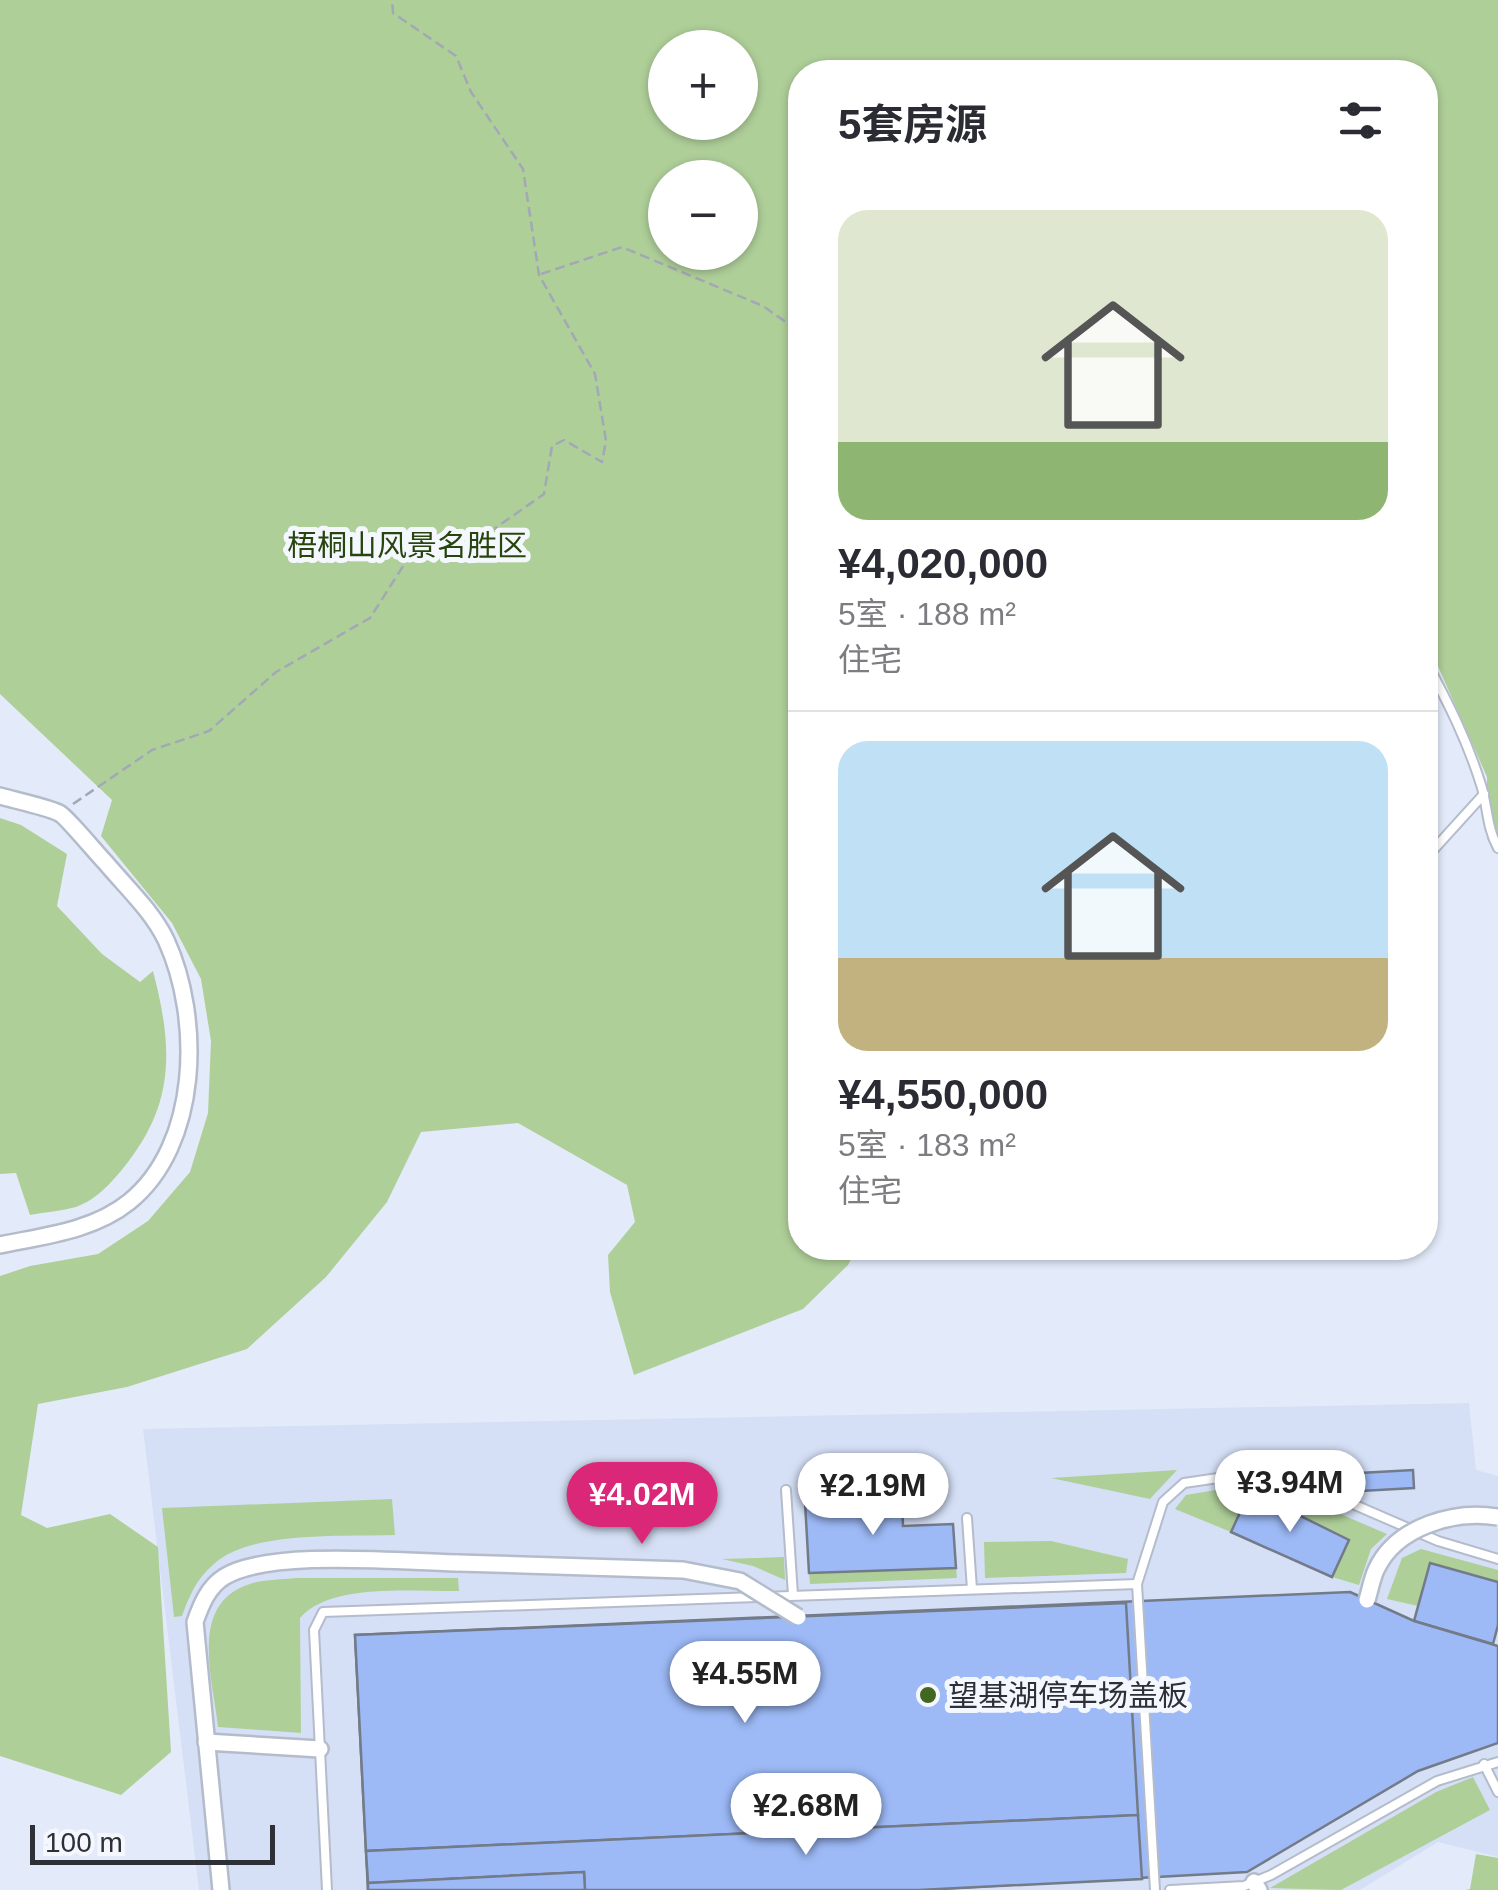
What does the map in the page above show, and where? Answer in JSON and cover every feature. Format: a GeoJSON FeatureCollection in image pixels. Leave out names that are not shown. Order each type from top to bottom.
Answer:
{"type":"FeatureCollection","features":[{"type":"Feature","properties":{"kind":"street"},"geometry":{"type":"LineString","coordinates":[[0,796],[60,813],[152,916],[164,937],[183,993],[187,1067],[184,1100],[168,1155],[152,1181],[100,1220],[0,1245]]}},
{"type":"Feature","properties":{"kind":"street"},"geometry":{"type":"LineString","coordinates":[[1367,1600],[1384,1556],[1420,1528],[1444,1516],[1498,1517]]}},
{"type":"Feature","properties":{"kind":"street"},"geometry":{"type":"LineString","coordinates":[[221,1890],[194,1622],[205,1596],[222,1578],[247,1566],[458,1563],[683,1570],[740,1580],[798,1617]]}},
{"type":"Feature","properties":{"kind":"street"},"geometry":{"type":"LineString","coordinates":[[206,1742],[320,1749]]}},
{"type":"Feature","properties":{"kind":"lane"},"geometry":{"type":"LineString","coordinates":[[1438,684],[1461,726],[1484,794],[1489,831],[1498,848]]}},
{"type":"Feature","properties":{"kind":"lane"},"geometry":{"type":"LineString","coordinates":[[1438,845],[1484,794]]}},
{"type":"Feature","properties":{"kind":"lane"},"geometry":{"type":"LineString","coordinates":[[1155,1890],[1137,1584],[1163,1502],[1184,1483],[1288,1476],[1438,1541],[1498,1559]]}},
{"type":"Feature","properties":{"kind":"lane"},"geometry":{"type":"LineString","coordinates":[[786,1490],[794,1595]]}},
{"type":"Feature","properties":{"kind":"lane"},"geometry":{"type":"LineString","coordinates":[[968,1518],[972,1589]]}},
{"type":"Feature","properties":{"kind":"lane"},"geometry":{"type":"LineString","coordinates":[[327,1890],[314,1630],[323,1612],[1137,1584]]}},
{"type":"Feature","properties":{"kind":"lane"},"geometry":{"type":"LineString","coordinates":[[1170,1890],[1257,1886],[1437,1781],[1498,1762]]}},
{"type":"Feature","properties":{"kind":"lane"},"geometry":{"type":"LineString","coordinates":[[1484,1764],[1498,1792]]}},
{"type":"Feature","properties":{"kind":"path"},"geometry":{"type":"LineString","coordinates":[[60,813],[152,750],[209,731],[276,672],[370,618],[407,560],[471,544],[544,494],[552,446],[564,440],[602,462],[606,442],[595,374],[539,274],[523,170],[471,92],[456,56],[393,13],[392,0]]}},
{"type":"Feature","properties":{"kind":"path"},"geometry":{"type":"LineString","coordinates":[[539,274],[622,247],[763,306],[788,324]]}},
{"type":"Feature","properties":{"kind":"shaded area"},"geometry":{"type":"Polygon","coordinates":[[[1469,1403],[1476,1470],[1498,1476],[1498,1857],[1438,1842],[1360,1890],[199,1890],[143,1429],[1469,1403]]]}},
{"type":"Feature","properties":{"kind":"green space","name":"梧桐山风景名胜区"},"geometry":{"type":"Polygon","coordinates":[[[0,0],[1498,0],[1498,847],[1487,839],[1487,777],[1438,666],[1438,60],[788,60],[788,1260],[851,1260],[803,1309],[634,1375],[610,1292],[608,1255],[635,1222],[627,1185],[518,1123],[421,1132],[387,1202],[326,1277],[247,1349],[127,1387],[38,1404],[21,1515],[47,1528],[110,1514],[158,1547],[171,1752],[121,1795],[0,1756],[0,1276],[30,1266],[98,1254],[148,1221],[190,1172],[208,1113],[211,1041],[201,979],[172,923],[101,836],[112,800],[0,694],[0,0]]]}},
{"type":"Feature","properties":{"kind":"green space"},"geometry":{"type":"Polygon","coordinates":[[[0,818],[21,825],[67,854],[57,906],[102,954],[140,982],[153,971],[166,1047],[166,1071],[155,1116],[123,1169],[84,1204],[30,1215],[16,1173],[0,1174],[0,818]]]}},
{"type":"Feature","properties":{"kind":"green space"},"geometry":{"type":"Polygon","coordinates":[[[1177,1470],[1150,1499],[1051,1478],[1177,1470]]]}},
{"type":"Feature","properties":{"kind":"green space"},"geometry":{"type":"Polygon","coordinates":[[[1222,1489],[1296,1495],[1387,1534],[1371,1549],[1359,1585],[1332,1577],[1349,1540],[1250,1492],[1231,1532],[1175,1509],[1186,1495],[1222,1489]]]}},
{"type":"Feature","properties":{"kind":"green space"},"geometry":{"type":"Polygon","coordinates":[[[392,1499],[395,1535],[300,1538],[251,1545],[230,1553],[208,1569],[194,1588],[182,1616],[174,1617],[162,1508],[392,1499]]]}},
{"type":"Feature","properties":{"kind":"green space"},"geometry":{"type":"Polygon","coordinates":[[[1051,1541],[1128,1559],[1126,1573],[985,1578],[984,1542],[1051,1541]]]}},
{"type":"Feature","properties":{"kind":"green space"},"geometry":{"type":"Polygon","coordinates":[[[1421,1549],[1498,1570],[1498,1582],[1430,1563],[1418,1606],[1387,1599],[1402,1558],[1421,1549]]]}},
{"type":"Feature","properties":{"kind":"green space"},"geometry":{"type":"Polygon","coordinates":[[[784,1557],[785,1580],[753,1566],[722,1559],[784,1557]]]}},
{"type":"Feature","properties":{"kind":"green space"},"geometry":{"type":"Polygon","coordinates":[[[956,1568],[957,1578],[810,1584],[809,1573],[956,1568]]]}},
{"type":"Feature","properties":{"kind":"green space"},"geometry":{"type":"Polygon","coordinates":[[[296,1578],[458,1578],[459,1591],[374,1591],[332,1599],[314,1607],[300,1618],[301,1733],[218,1727],[209,1645],[218,1608],[231,1594],[250,1584],[296,1578]]]}},
{"type":"Feature","properties":{"kind":"green space"},"geometry":{"type":"Polygon","coordinates":[[[1473,1777],[1490,1810],[1341,1890],[1270,1888],[1436,1792],[1473,1777]]]}},
{"type":"Feature","properties":{"kind":"green space"},"geometry":{"type":"Polygon","coordinates":[[[1476,1854],[1498,1858],[1498,1890],[1466,1890],[1470,1889],[1476,1854]]]}},
{"type":"Feature","properties":{"kind":"building"},"geometry":{"type":"Polygon","coordinates":[[[1413,1470],[1414,1488],[1361,1491],[1360,1473],[1413,1470]]]}},
{"type":"Feature","properties":{"kind":"building"},"geometry":{"type":"Polygon","coordinates":[[[1250,1491],[1349,1540],[1332,1577],[1231,1532],[1250,1491]]]}},
{"type":"Feature","properties":{"kind":"building"},"geometry":{"type":"Polygon","coordinates":[[[902,1498],[903,1526],[953,1524],[956,1568],[809,1573],[805,1502],[902,1498]]]}},
{"type":"Feature","properties":{"kind":"building"},"geometry":{"type":"Polygon","coordinates":[[[1430,1563],[1498,1582],[1498,1625],[1493,1644],[1414,1621],[1430,1563]]]}},
{"type":"Feature","properties":{"kind":"building","name":"望基湖停车场盖板"},"geometry":{"type":"Polygon","coordinates":[[[1350,1592],[1414,1621],[1498,1646],[1498,1743],[1418,1771],[1247,1872],[919,1890],[368,1890],[355,1635],[1350,1592]]]}},
{"type":"Feature","properties":{"kind":"building"},"geometry":{"type":"Polygon","coordinates":[[[1126,1603],[1138,1815],[366,1851],[355,1635],[1126,1603]]]}},
{"type":"Feature","properties":{"kind":"building"},"geometry":{"type":"Polygon","coordinates":[[[1138,1815],[1142,1879],[919,1890],[585,1890],[584,1872],[368,1883],[366,1851],[1138,1815]]]}},
{"type":"Feature","properties":{"kind":"building"},"geometry":{"type":"Polygon","coordinates":[[[584,1872],[585,1890],[368,1890],[368,1883],[584,1872]]]}},
{"type":"Feature","properties":{"kind":"place","name":"望基湖停车场盖板"},"geometry":{"type":"Point","coordinates":[928,1695]}}]}
